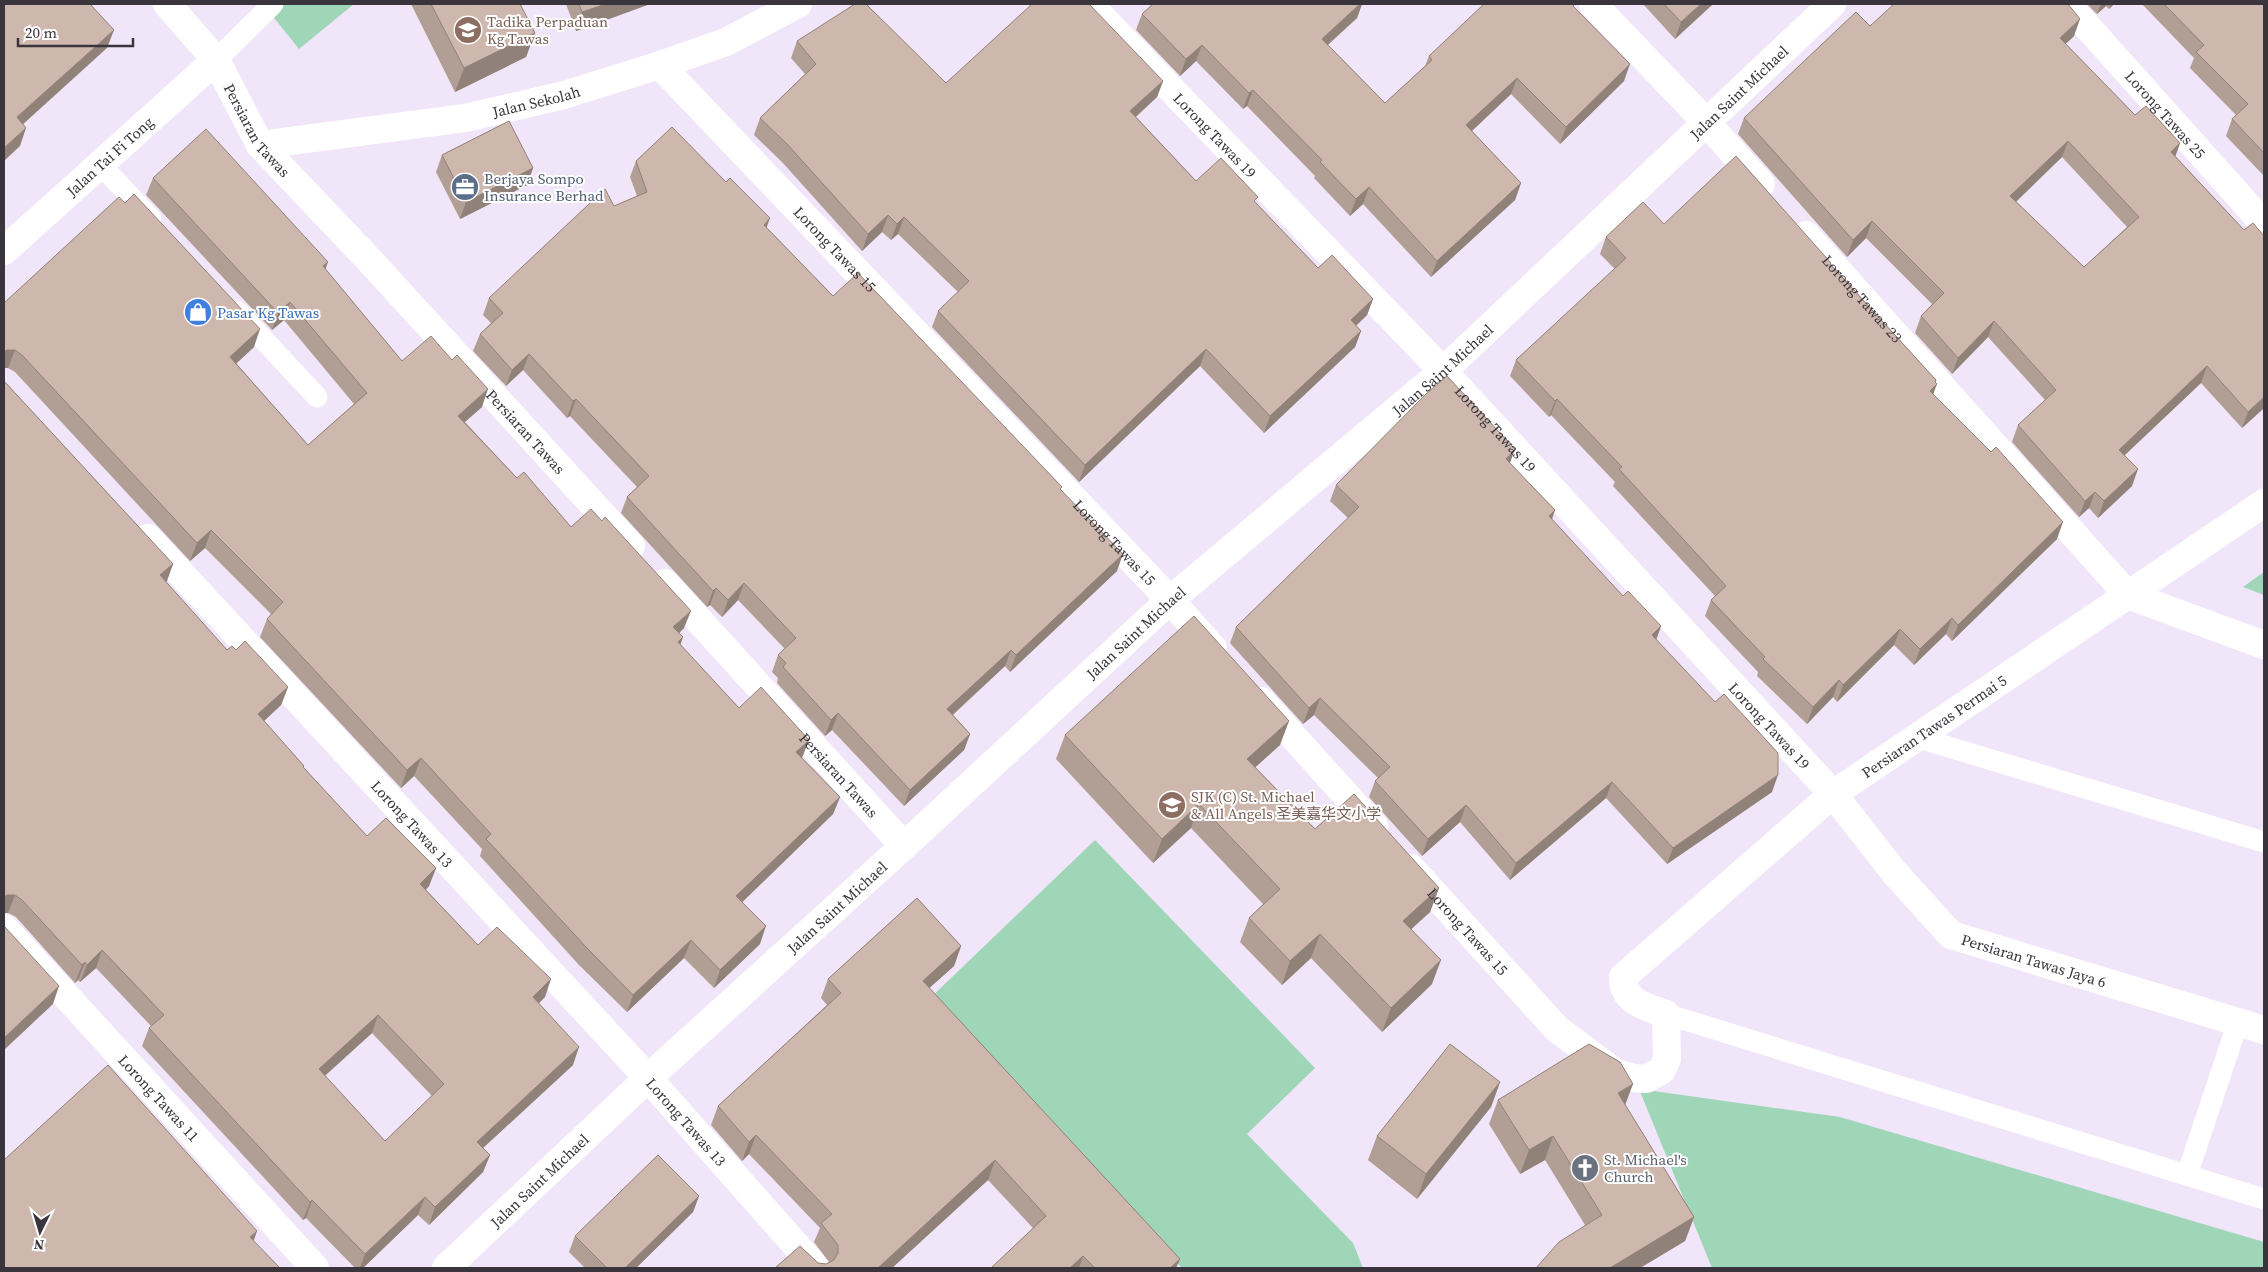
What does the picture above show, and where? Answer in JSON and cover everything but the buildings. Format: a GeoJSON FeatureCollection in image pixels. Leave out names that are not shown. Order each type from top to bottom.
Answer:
{"type":"FeatureCollection","features":[{"type":"Feature","properties":{"kind":"street","name":"Persiaran Tawas"},"geometry":{"type":"LineString","coordinates":[[167,4],[216,60],[260,145],[372,263],[904,846]]}},
{"type":"Feature","properties":{"kind":"street","name":"Jalan Sekolah"},"geometry":{"type":"LineString","coordinates":[[260,145],[465,118],[564,95],[660,66],[726,42],[798,4]]}},
{"type":"Feature","properties":{"kind":"street","name":"Lorong Tawas 19"},"geometry":{"type":"LineString","coordinates":[[1089,4],[1443,371],[1833,794]]}},
{"type":"Feature","properties":{"kind":"street","name":"Lorong Tawas 23"},"geometry":{"type":"LineString","coordinates":[[1593,4],[1706,122],[2128,595]]}},
{"type":"Feature","properties":{"kind":"street","name":"Jalan Saint Michael"},"geometry":{"type":"LineString","coordinates":[[446,1268],[648,1078],[904,846],[1170,600],[1443,371],[1832,4]]}},
{"type":"Feature","properties":{"kind":"street","name":"Lorong Tawas 25"},"geometry":{"type":"LineString","coordinates":[[2067,4],[2264,224]]}},
{"type":"Feature","properties":{"kind":"street","name":"Jalan Tai Fi Tong"},"geometry":{"type":"LineString","coordinates":[[4,251],[216,60]]}},
{"type":"Feature","properties":{"kind":"street","name":"Lorong Tawas 15"},"geometry":{"type":"LineString","coordinates":[[660,66],[1170,600],[1557,1029],[1616,1073],[1634,1078],[1646,1078],[1662,1070],[1667,1059],[1666,1014]]}},
{"type":"Feature","properties":{"kind":"street","name":"Persiaran Tawas Permai 5"},"geometry":{"type":"LineString","coordinates":[[1666,1014],[1635,1002],[1628,996],[1623,986],[1623,977],[1833,794],[1919,738],[2264,503]]}},
{"type":"Feature","properties":{"kind":"street","name":"Lorong Tawas 13"},"geometry":{"type":"LineString","coordinates":[[133,522],[648,1078],[816,1268]]}},
{"type":"Feature","properties":{"kind":"street"},"geometry":{"type":"LineString","coordinates":[[2128,595],[2264,645]]}},
{"type":"Feature","properties":{"kind":"street","name":"Persiaran Tawas Jaya 6"},"geometry":{"type":"LineString","coordinates":[[1833,794],[1894,872],[1951,935],[2264,1030]]}},
{"type":"Feature","properties":{"kind":"street","name":"Lorong Tawas 11"},"geometry":{"type":"LineString","coordinates":[[4,928],[315,1268]]}},
{"type":"Feature","properties":{"kind":"lane"},"geometry":{"type":"LineString","coordinates":[[216,60],[273,4]]}},
{"type":"Feature","properties":{"kind":"lane"},"geometry":{"type":"LineString","coordinates":[[100,164],[168,237]]}},
{"type":"Feature","properties":{"kind":"lane"},"geometry":{"type":"LineString","coordinates":[[222,295],[317,397]]}},
{"type":"Feature","properties":{"kind":"lane"},"geometry":{"type":"LineString","coordinates":[[1919,738],[2264,842]]}},
{"type":"Feature","properties":{"kind":"lane"},"geometry":{"type":"LineString","coordinates":[[1666,1014],[2264,1199]]}},
{"type":"Feature","properties":{"kind":"lane"},"geometry":{"type":"LineString","coordinates":[[2187,1175],[2238,1022]]}},
{"type":"Feature","properties":{"kind":"green space"},"geometry":{"type":"Polygon","coordinates":[[[263,4],[354,4],[299,49],[263,4]]]}},
{"type":"Feature","properties":{"kind":"green space"},"geometry":{"type":"Polygon","coordinates":[[[2264,572],[2264,595],[2243,587],[2264,572]]]}},
{"type":"Feature","properties":{"kind":"green space"},"geometry":{"type":"Polygon","coordinates":[[[1095,840],[1315,1068],[1247,1134],[1353,1243],[1363,1268],[1182,1268],[925,1003],[1095,840]]]}},
{"type":"Feature","properties":{"kind":"green space"},"geometry":{"type":"Polygon","coordinates":[[[1639,1089],[1840,1117],[2264,1242],[2264,1268],[1712,1268],[1639,1089]]]}},
{"type":"Feature","properties":{"kind":"place","name":"Tadika Perpaduan Kg Tawas"},"geometry":{"type":"Point","coordinates":[468,30]}},
{"type":"Feature","properties":{"kind":"place","name":"Berjaya Sompo Insurance Berhad"},"geometry":{"type":"Point","coordinates":[465,187]}},
{"type":"Feature","properties":{"kind":"place","name":"Pasar Kg Tawas"},"geometry":{"type":"Point","coordinates":[198,312]}},
{"type":"Feature","properties":{"kind":"place","name":"SJK (C) St. Michael & All Angels 圣美嘉华文小学"},"geometry":{"type":"Point","coordinates":[1172,805]}},
{"type":"Feature","properties":{"kind":"place","name":"St. Michael's Church"},"geometry":{"type":"Point","coordinates":[1585,1168]}}]}
